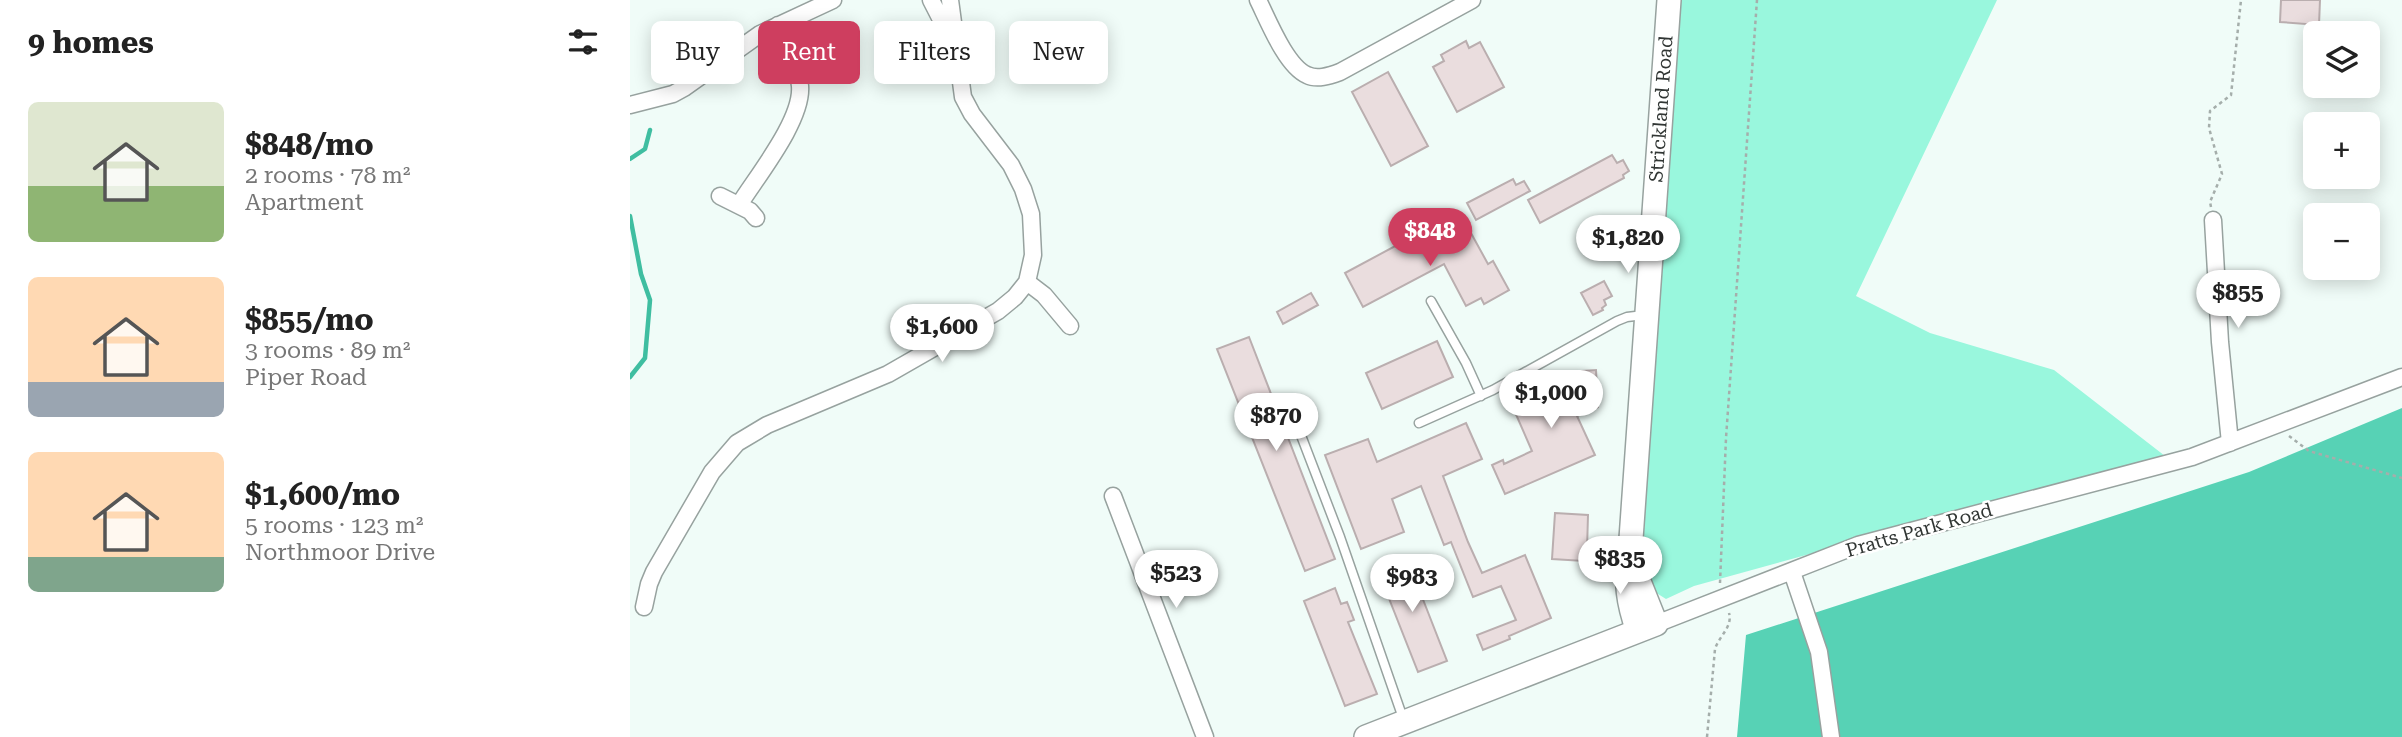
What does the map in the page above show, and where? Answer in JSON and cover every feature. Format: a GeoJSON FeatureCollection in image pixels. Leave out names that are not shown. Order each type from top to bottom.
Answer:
{"type":"FeatureCollection","features":[{"type":"Feature","properties":{"kind":"street"},"geometry":{"type":"LineString","coordinates":[[787,21],[833,0]]}},
{"type":"Feature","properties":{"kind":"street"},"geometry":{"type":"LineString","coordinates":[[931,0],[942,21]]}},
{"type":"Feature","properties":{"kind":"street"},"geometry":{"type":"LineString","coordinates":[[950,0],[954,21]]}},
{"type":"Feature","properties":{"kind":"street"},"geometry":{"type":"LineString","coordinates":[[1258,0],[1286,52],[1306,75],[1314,77],[1329,76],[1472,0]]}},
{"type":"Feature","properties":{"kind":"street","name":"Strickland Road"},"geometry":{"type":"LineString","coordinates":[[1647,628],[1630,552],[1669,0]]}},
{"type":"Feature","properties":{"kind":"street"},"geometry":{"type":"LineString","coordinates":[[630,105],[673,94],[758,36]]}},
{"type":"Feature","properties":{"kind":"street"},"geometry":{"type":"LineString","coordinates":[[739,205],[791,124],[800,98],[799,84]]}},
{"type":"Feature","properties":{"kind":"street"},"geometry":{"type":"LineString","coordinates":[[644,607],[654,572],[712,471],[737,443],[767,425],[888,374],[998,311],[1015,297],[1027,282],[1032,268],[1034,240],[1027,202],[1012,166],[972,114],[963,97],[961,84]]}},
{"type":"Feature","properties":{"kind":"street"},"geometry":{"type":"LineString","coordinates":[[720,196],[750,211],[756,218]]}},
{"type":"Feature","properties":{"kind":"street"},"geometry":{"type":"LineString","coordinates":[[2213,220],[2220,342],[2230,443]]}},
{"type":"Feature","properties":{"kind":"street"},"geometry":{"type":"LineString","coordinates":[[1027,282],[1044,295],[1070,326]]}},
{"type":"Feature","properties":{"kind":"street","name":"Pratts Park Road"},"geometry":{"type":"LineString","coordinates":[[1366,737],[1858,545],[2192,457],[2402,377]]}},
{"type":"Feature","properties":{"kind":"street"},"geometry":{"type":"LineString","coordinates":[[1113,496],[1205,737]]}},
{"type":"Feature","properties":{"kind":"street"},"geometry":{"type":"LineString","coordinates":[[1792,572],[1819,652],[1830,737]]}},
{"type":"Feature","properties":{"kind":"lane"},"geometry":{"type":"LineString","coordinates":[[1431,301],[1481,396]]}},
{"type":"Feature","properties":{"kind":"lane"},"geometry":{"type":"LineString","coordinates":[[1419,423],[1481,396],[1617,321],[1647,315]]}},
{"type":"Feature","properties":{"kind":"lane"},"geometry":{"type":"LineString","coordinates":[[1297,425],[1340,537],[1404,722]]}},
{"type":"Feature","properties":{"kind":"path"},"geometry":{"type":"LineString","coordinates":[[1720,577],[1726,438],[1757,0]]}},
{"type":"Feature","properties":{"kind":"path"},"geometry":{"type":"LineString","coordinates":[[2213,220],[2210,202],[2222,173],[2209,128],[2210,111],[2231,95],[2241,0]]}},
{"type":"Feature","properties":{"kind":"path"},"geometry":{"type":"LineString","coordinates":[[2281,423],[2289,436],[2309,451],[2402,478]]}},
{"type":"Feature","properties":{"kind":"path"},"geometry":{"type":"LineString","coordinates":[[1707,737],[1717,642],[1731,619],[1724,598]]}},
{"type":"Feature","properties":{"kind":"green space"},"geometry":{"type":"Polygon","coordinates":[[[1681,0],[1997,0],[1856,296],[1930,333],[2054,370],[2165,456],[1694,586],[1666,599],[1650,589],[1640,562],[1681,0]]]}},
{"type":"Feature","properties":{"kind":"green space"},"geometry":{"type":"Polygon","coordinates":[[[2402,408],[2402,737],[1737,737],[1746,635],[2249,472],[2402,408]]]}},
{"type":"Feature","properties":{"kind":"building"},"geometry":{"type":"Polygon","coordinates":[[[2281,0],[2320,0],[2319,21],[2303,21],[2303,24],[2280,22],[2281,0]]]}},
{"type":"Feature","properties":{"kind":"building"},"geometry":{"type":"Polygon","coordinates":[[[1466,41],[1469,48],[1480,42],[1504,87],[1457,112],[1433,67],[1444,61],[1441,55],[1466,41]]]}},
{"type":"Feature","properties":{"kind":"building"},"geometry":{"type":"Polygon","coordinates":[[[1388,72],[1428,146],[1391,166],[1352,92],[1388,72]]]}},
{"type":"Feature","properties":{"kind":"building"},"geometry":{"type":"Polygon","coordinates":[[[1612,155],[1617,163],[1623,160],[1629,171],[1623,175],[1624,178],[1540,223],[1528,200],[1612,155]]]}},
{"type":"Feature","properties":{"kind":"building"},"geometry":{"type":"Polygon","coordinates":[[[1513,179],[1516,185],[1524,181],[1530,191],[1476,220],[1467,203],[1513,179]]]}},
{"type":"Feature","properties":{"kind":"building"},"geometry":{"type":"Polygon","coordinates":[[[1466,224],[1488,264],[1493,261],[1509,290],[1484,304],[1481,298],[1466,306],[1444,264],[1363,307],[1345,273],[1427,229],[1433,242],[1466,224]]]}},
{"type":"Feature","properties":{"kind":"building"},"geometry":{"type":"Polygon","coordinates":[[[1604,281],[1612,296],[1604,300],[1606,305],[1603,310],[1593,315],[1581,293],[1604,281]]]}},
{"type":"Feature","properties":{"kind":"building"},"geometry":{"type":"Polygon","coordinates":[[[1311,293],[1318,305],[1283,324],[1277,312],[1311,293]]]}},
{"type":"Feature","properties":{"kind":"building"},"geometry":{"type":"Polygon","coordinates":[[[1249,337],[1335,559],[1305,571],[1217,349],[1249,337]]]}},
{"type":"Feature","properties":{"kind":"building"},"geometry":{"type":"Polygon","coordinates":[[[1437,341],[1453,377],[1382,409],[1366,373],[1437,341]]]}},
{"type":"Feature","properties":{"kind":"building"},"geometry":{"type":"Polygon","coordinates":[[[1596,370],[1598,407],[1577,416],[1595,455],[1505,494],[1492,465],[1503,460],[1504,464],[1532,451],[1511,403],[1582,371],[1596,370]]]}},
{"type":"Feature","properties":{"kind":"building"},"geometry":{"type":"Polygon","coordinates":[[[1466,423],[1482,459],[1443,476],[1468,542],[1482,573],[1525,555],[1551,618],[1483,650],[1477,635],[1516,620],[1501,586],[1473,597],[1451,542],[1444,545],[1421,486],[1392,499],[1404,532],[1361,549],[1325,455],[1368,439],[1377,462],[1466,423]]]}},
{"type":"Feature","properties":{"kind":"building"},"geometry":{"type":"Polygon","coordinates":[[[1555,513],[1588,515],[1584,561],[1552,559],[1555,513]]]}},
{"type":"Feature","properties":{"kind":"building"},"geometry":{"type":"Polygon","coordinates":[[[1406,556],[1447,661],[1418,672],[1377,568],[1406,556]]]}},
{"type":"Feature","properties":{"kind":"building"},"geometry":{"type":"Polygon","coordinates":[[[1335,588],[1341,604],[1347,602],[1354,620],[1348,622],[1377,694],[1345,706],[1304,601],[1335,588]]]}},
{"type":"Feature","properties":{"kind":"waterway"},"geometry":{"type":"LineString","coordinates":[[630,159],[645,149],[650,130]]}},
{"type":"Feature","properties":{"kind":"waterway"},"geometry":{"type":"LineString","coordinates":[[630,216],[641,274],[650,300],[645,358],[630,377]]}}]}
